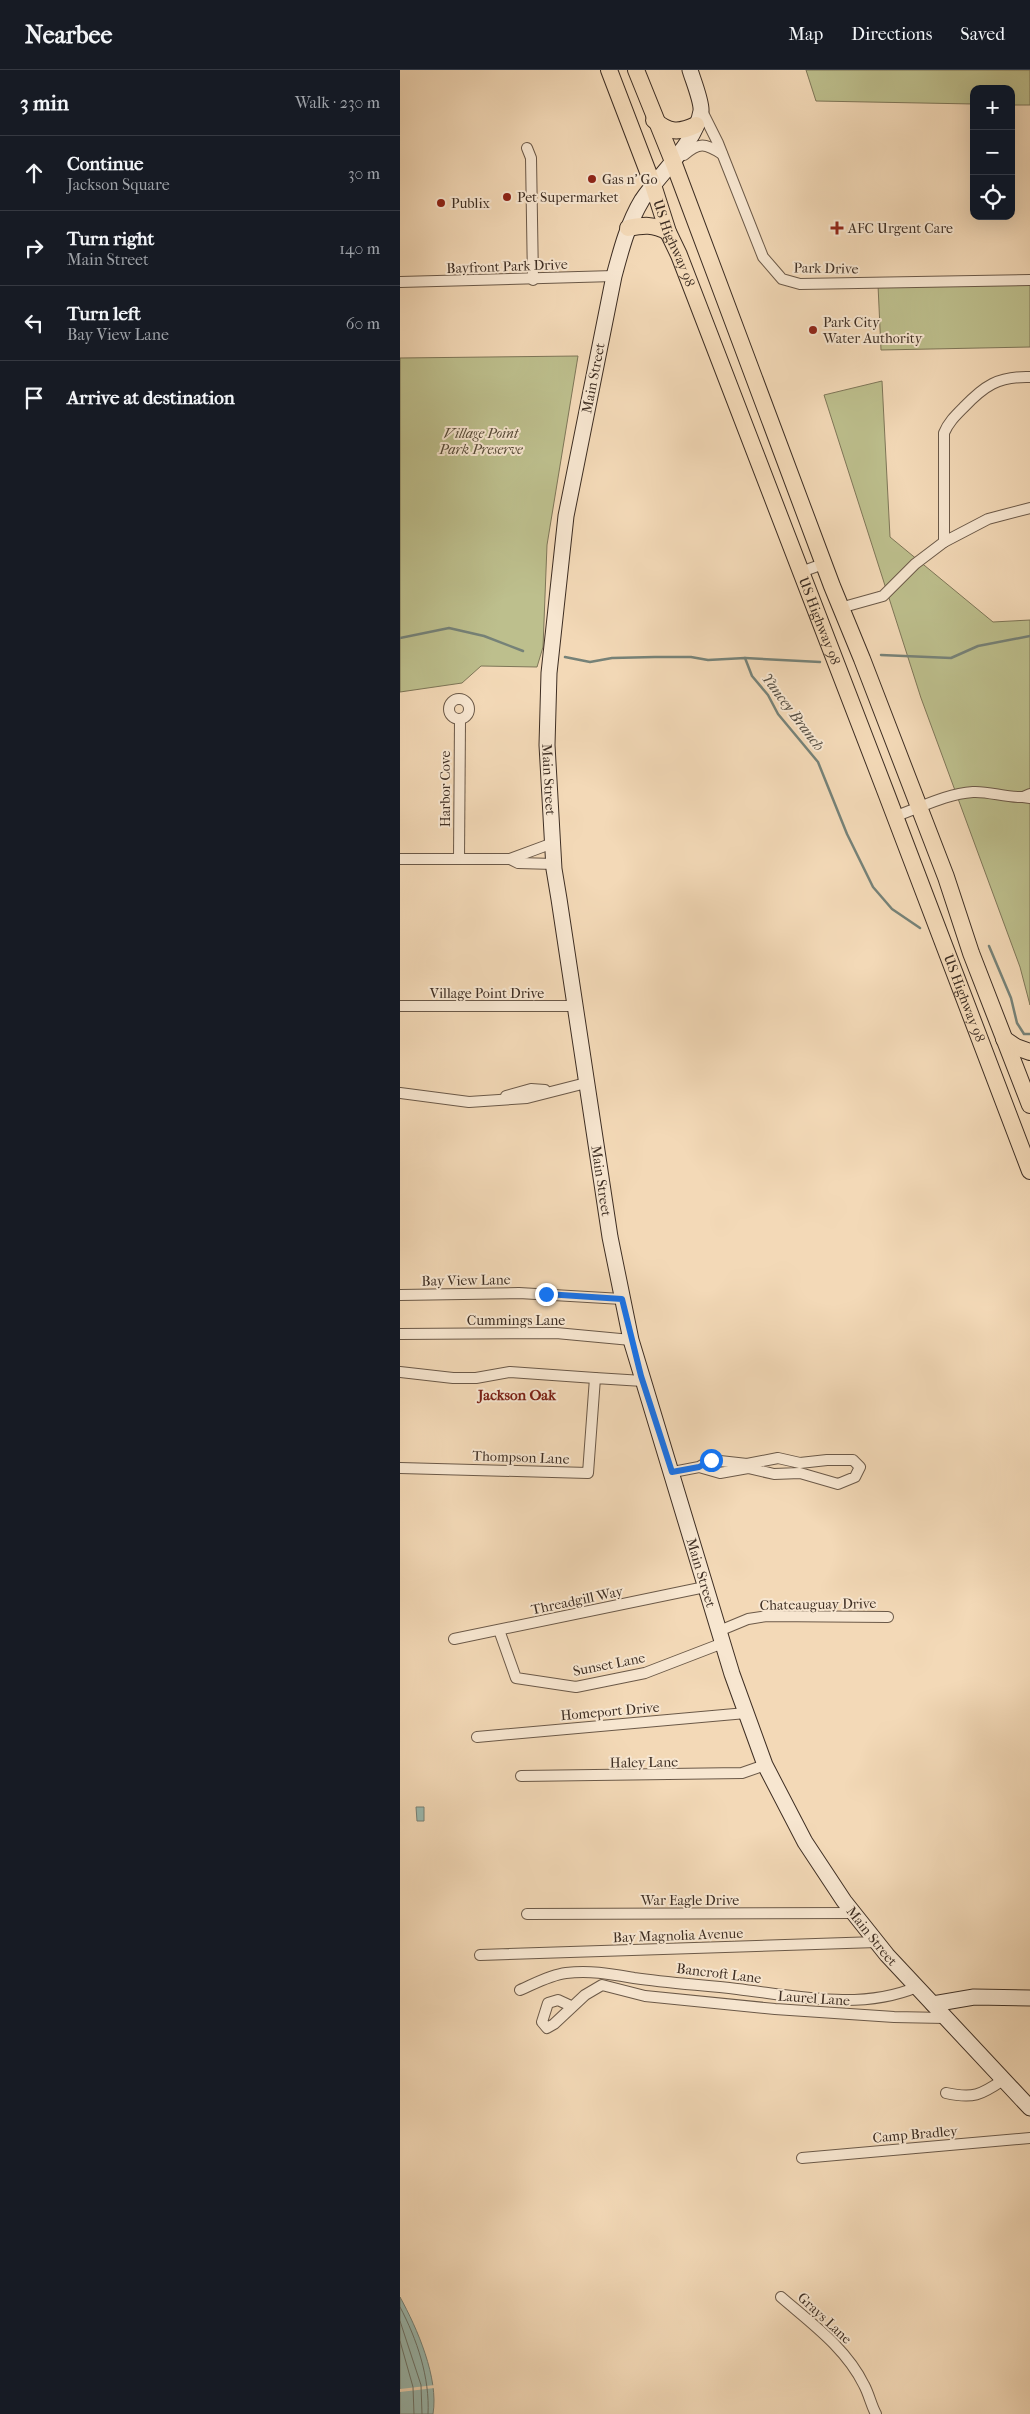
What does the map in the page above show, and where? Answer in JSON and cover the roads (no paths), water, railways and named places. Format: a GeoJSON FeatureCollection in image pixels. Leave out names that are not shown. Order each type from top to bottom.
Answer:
{"type":"FeatureCollection","features":[{"type":"Feature","properties":{"kind":"main road","name":"US Highway 98"},"geometry":{"type":"LineString","coordinates":[[609,70],[653,185],[668,232],[682,263],[896,816],[1030,1171]]}},
{"type":"Feature","properties":{"kind":"main road","name":"US Highway 98"},"geometry":{"type":"LineString","coordinates":[[636,70],[654,120],[674,164],[840,608],[862,659],[919,808],[1028,1102]]}},
{"type":"Feature","properties":{"kind":"main road"},"geometry":{"type":"LineString","coordinates":[[690,70],[701,109]]}},
{"type":"Feature","properties":{"kind":"main road","name":"Main Street"},"geometry":{"type":"LineString","coordinates":[[701,109],[696,125],[674,164],[653,185],[642,200],[628,228],[614,276],[566,516],[547,708],[547,745],[554,864],[610,1237],[631,1340],[643,1381],[672,1472],[705,1588],[746,1712],[766,1765],[805,1842],[854,1913],[917,1987],[1030,2108]]}},
{"type":"Feature","properties":{"kind":"main road"},"geometry":{"type":"LineString","coordinates":[[654,120],[664,129],[671,131],[683,131],[696,125]]}},
{"type":"Feature","properties":{"kind":"main road"},"geometry":{"type":"LineString","coordinates":[[628,228],[656,225],[668,232]]}},
{"type":"Feature","properties":{"kind":"main road"},"geometry":{"type":"LineString","coordinates":[[1004,1039],[1016,1047],[1030,1052]]}},
{"type":"Feature","properties":{"kind":"main road"},"geometry":{"type":"LineString","coordinates":[[1028,1102],[1030,1075]]}},
{"type":"Feature","properties":{"kind":"main road"},"geometry":{"type":"LineString","coordinates":[[933,2004],[974,1997],[1030,1998]]}},
{"type":"Feature","properties":{"kind":"street","name":"Park Drive"},"geometry":{"type":"LineString","coordinates":[[701,109],[722,154],[763,257],[782,279],[800,284],[1030,280]]}},
{"type":"Feature","properties":{"kind":"street"},"geometry":{"type":"LineString","coordinates":[[674,164],[693,146],[711,147],[722,154]]}},
{"type":"Feature","properties":{"kind":"street"},"geometry":{"type":"LineString","coordinates":[[527,148],[532,158],[533,280]]}},
{"type":"Feature","properties":{"kind":"street","name":"Bayfront Park Drive"},"geometry":{"type":"LineString","coordinates":[[400,282],[533,280],[614,276]]}},
{"type":"Feature","properties":{"kind":"street"},"geometry":{"type":"LineString","coordinates":[[944,542],[944,433],[948,424],[987,385],[1004,378],[1030,377]]}},
{"type":"Feature","properties":{"kind":"street"},"geometry":{"type":"LineString","coordinates":[[840,608],[883,596],[915,564],[944,542],[988,519],[1030,508]]}},
{"type":"Feature","properties":{"kind":"street"},"geometry":{"type":"LineString","coordinates":[[801,572],[824,564]]}},
{"type":"Feature","properties":{"kind":"street","name":"Harbor Cove"},"geometry":{"type":"LineString","coordinates":[[459,859],[460,720]]}},
{"type":"Feature","properties":{"kind":"street"},"geometry":{"type":"LineString","coordinates":[[896,816],[937,799],[974,792],[1008,798],[1028,796]]}},
{"type":"Feature","properties":{"kind":"street"},"geometry":{"type":"LineString","coordinates":[[400,859],[510,859],[552,843]]}},
{"type":"Feature","properties":{"kind":"street"},"geometry":{"type":"LineString","coordinates":[[510,859],[518,863],[554,864]]}},
{"type":"Feature","properties":{"kind":"street","name":"Village Point Drive"},"geometry":{"type":"LineString","coordinates":[[400,1006],[575,1006]]}},
{"type":"Feature","properties":{"kind":"street"},"geometry":{"type":"LineString","coordinates":[[400,1093],[469,1102],[498,1099],[531,1090],[557,1091],[586,1082]]}},
{"type":"Feature","properties":{"kind":"street","name":"Bay View Lane"},"geometry":{"type":"LineString","coordinates":[[400,1295],[518,1293],[622,1299]]}},
{"type":"Feature","properties":{"kind":"street","name":"Cummings Lane"},"geometry":{"type":"LineString","coordinates":[[400,1334],[556,1333],[631,1340]]}},
{"type":"Feature","properties":{"kind":"street"},"geometry":{"type":"LineString","coordinates":[[400,1372],[453,1378],[476,1378],[510,1372],[643,1381]]}},
{"type":"Feature","properties":{"kind":"street","name":"Thompson Lane"},"geometry":{"type":"LineString","coordinates":[[400,1468],[588,1472],[595,1378]]}},
{"type":"Feature","properties":{"kind":"street"},"geometry":{"type":"LineString","coordinates":[[672,1472],[699,1467],[711,1460],[748,1466],[774,1474],[800,1468],[827,1460],[854,1460],[860,1467],[855,1477],[838,1484],[800,1468],[778,1458],[748,1466]]}},
{"type":"Feature","properties":{"kind":"street","name":"Threadgill Way"},"geometry":{"type":"LineString","coordinates":[[454,1639],[705,1588]]}},
{"type":"Feature","properties":{"kind":"street","name":"Chateauguay Drive"},"geometry":{"type":"LineString","coordinates":[[721,1637],[748,1619],[767,1616],[888,1617]]}},
{"type":"Feature","properties":{"kind":"street","name":"Sunset Lane"},"geometry":{"type":"LineString","coordinates":[[499,1630],[516,1678],[576,1687],[645,1673],[721,1637]]}},
{"type":"Feature","properties":{"kind":"street","name":"Homeport Drive"},"geometry":{"type":"LineString","coordinates":[[477,1738],[746,1712]]}},
{"type":"Feature","properties":{"kind":"street","name":"Haley Lane"},"geometry":{"type":"LineString","coordinates":[[521,1776],[742,1774],[766,1765]]}},
{"type":"Feature","properties":{"kind":"street","name":"War Eagle Drive"},"geometry":{"type":"LineString","coordinates":[[527,1914],[854,1913]]}},
{"type":"Feature","properties":{"kind":"street","name":"Bay Magnolia Avenue"},"geometry":{"type":"LineString","coordinates":[[480,1955],[877,1942]]}},
{"type":"Feature","properties":{"kind":"street","name":"Bancroft Lane"},"geometry":{"type":"LineString","coordinates":[[520,1990],[564,1973],[581,1972],[600,1972],[635,1978],[797,1996],[860,2000],[896,1996],[917,1987]]}},
{"type":"Feature","properties":{"kind":"street","name":"Laurel Lane"},"geometry":{"type":"LineString","coordinates":[[571,2006],[602,1985],[645,1996],[775,2009],[894,2017],[945,2018]]}},
{"type":"Feature","properties":{"kind":"street"},"geometry":{"type":"LineString","coordinates":[[946,2093],[962,2097],[981,2096],[1003,2080]]}},
{"type":"Feature","properties":{"kind":"street","name":"Camp Bradley"},"geometry":{"type":"LineString","coordinates":[[802,2158],[1030,2138]]}},
{"type":"Feature","properties":{"kind":"street","name":"Grays Lane"},"geometry":{"type":"LineString","coordinates":[[781,2297],[829,2338],[849,2360],[864,2384],[876,2414]]}},
{"type":"Feature","properties":{"kind":"water"},"geometry":{"type":"Polygon","coordinates":[[[416,1807],[424,1807],[424,1821],[417,1821],[416,1807]]]}},
{"type":"Feature","properties":{"kind":"water"},"geometry":{"type":"Polygon","coordinates":[[[400,2297],[413,2323],[430,2369],[434,2400],[433,2414],[400,2414],[400,2297]]]}},
{"type":"Feature","properties":{"kind":"waterway","name":"Yancey Branch"},"geometry":{"type":"LineString","coordinates":[[400,638],[449,628],[484,636],[523,651]]}},
{"type":"Feature","properties":{"kind":"waterway"},"geometry":{"type":"LineString","coordinates":[[881,655],[951,658],[978,646],[1030,636]]}},
{"type":"Feature","properties":{"kind":"waterway","name":"Yancey Branch"},"geometry":{"type":"LineString","coordinates":[[565,657],[590,662],[612,658],[691,657],[708,660],[745,658],[752,676],[768,695],[778,714],[818,762],[847,834],[873,887],[892,909],[920,928]]}},
{"type":"Feature","properties":{"kind":"waterway"},"geometry":{"type":"LineString","coordinates":[[745,658],[820,662]]}},
{"type":"Feature","properties":{"kind":"waterway","name":"Yancey Branch"},"geometry":{"type":"LineString","coordinates":[[989,946],[1011,998],[1017,1023],[1024,1034],[1030,1034]]}},
{"type":"Feature","properties":{"kind":"place","name":"Gas n' Go"},"geometry":{"type":"Point","coordinates":[592,179]}},
{"type":"Feature","properties":{"kind":"place","name":"Pet Supermarket"},"geometry":{"type":"Point","coordinates":[507,197]}},
{"type":"Feature","properties":{"kind":"place","name":"Publix"},"geometry":{"type":"Point","coordinates":[441,203]}},
{"type":"Feature","properties":{"kind":"place","name":"AFC Urgent Care"},"geometry":{"type":"Point","coordinates":[837,228]}},
{"type":"Feature","properties":{"kind":"place","name":"Park City Water Authority"},"geometry":{"type":"Point","coordinates":[813,330]}},
{"type":"Feature","properties":{"kind":"district","name":"Jackson Oak"},"geometry":{"type":"Point","coordinates":[517,1395]}},
{"type":"Feature","properties":{"kind":"park label","name":"Village Point Park Preserve"},"geometry":{"type":"Point","coordinates":[481,442]}}]}
